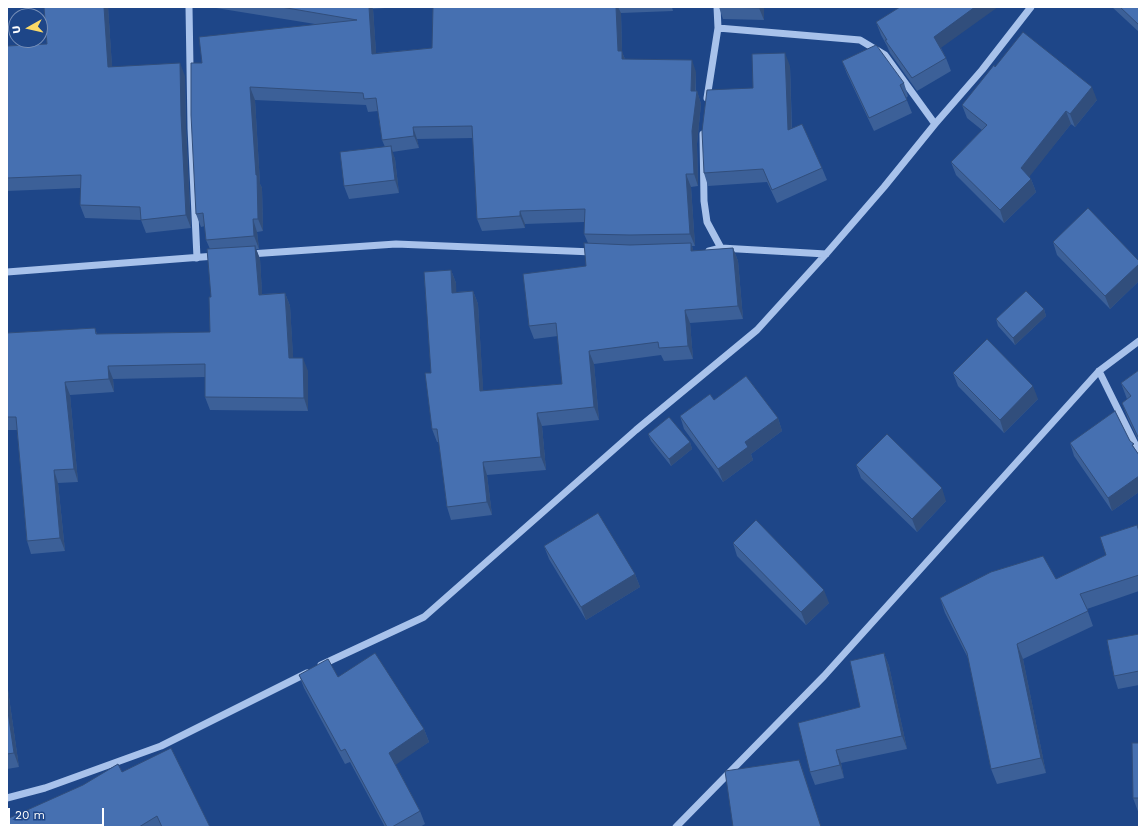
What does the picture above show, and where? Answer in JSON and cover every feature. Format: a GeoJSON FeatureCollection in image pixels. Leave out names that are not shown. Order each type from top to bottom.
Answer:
{"type":"FeatureCollection","features":[{"type":"Feature","properties":{"kind":"street"},"geometry":{"type":"LineString","coordinates":[[189,7],[191,128],[197,258]]}},
{"type":"Feature","properties":{"kind":"street"},"geometry":{"type":"LineString","coordinates":[[706,106],[718,28],[717,7]]}},
{"type":"Feature","properties":{"kind":"street"},"geometry":{"type":"LineString","coordinates":[[7,798],[45,788],[161,746],[348,652],[424,617],[636,430],[757,330],[884,187],[935,124],[982,70],[1031,7]]}},
{"type":"Feature","properties":{"kind":"street"},"geometry":{"type":"LineString","coordinates":[[718,28],[860,40],[885,55],[935,124]]}},
{"type":"Feature","properties":{"kind":"street"},"geometry":{"type":"LineString","coordinates":[[704,129],[702,144],[704,201],[707,222],[721,248]]}},
{"type":"Feature","properties":{"kind":"street"},"geometry":{"type":"LineString","coordinates":[[245,254],[396,244],[604,253]]}},
{"type":"Feature","properties":{"kind":"street"},"geometry":{"type":"LineString","coordinates":[[702,251],[708,252],[721,248],[826,254]]}},
{"type":"Feature","properties":{"kind":"street"},"geometry":{"type":"LineString","coordinates":[[7,272],[221,256]]}},
{"type":"Feature","properties":{"kind":"street"},"geometry":{"type":"LineString","coordinates":[[676,827],[824,676],[1099,371],[1139,341]]}},
{"type":"Feature","properties":{"kind":"street"},"geometry":{"type":"LineString","coordinates":[[1099,371],[1139,452]]}},
{"type":"Feature","properties":{"kind":"building"},"geometry":{"type":"Polygon","coordinates":[[[104,7],[108,67],[180,63],[186,215],[141,220],[140,207],[80,205],[81,175],[7,178],[7,46],[8,48],[48,48],[48,8],[44,8],[104,7]]]}},
{"type":"Feature","properties":{"kind":"building"},"geometry":{"type":"Polygon","coordinates":[[[281,7],[369,7],[372,54],[432,48],[433,7],[616,7],[618,51],[622,51],[622,59],[692,60],[691,91],[697,91],[692,131],[694,174],[686,174],[690,234],[584,234],[585,209],[520,211],[520,216],[477,219],[472,126],[413,127],[414,136],[382,140],[376,98],[364,99],[363,93],[250,87],[257,175],[258,219],[253,219],[254,236],[206,240],[203,213],[196,214],[191,115],[191,63],[202,63],[199,37],[357,20],[281,7]]]}},
{"type":"Feature","properties":{"kind":"building"},"geometry":{"type":"Polygon","coordinates":[[[727,7],[759,7],[759,8],[727,7]]]}},
{"type":"Feature","properties":{"kind":"building"},"geometry":{"type":"Polygon","coordinates":[[[900,7],[975,7],[934,37],[946,58],[912,78],[885,40],[887,40],[876,22],[900,7]]]}},
{"type":"Feature","properties":{"kind":"building"},"geometry":{"type":"Polygon","coordinates":[[[1120,7],[1139,7],[1139,25],[1120,7]]]}},
{"type":"Feature","properties":{"kind":"building"},"geometry":{"type":"Polygon","coordinates":[[[1023,32],[1092,87],[1070,114],[1066,111],[1021,168],[1031,179],[1000,210],[951,162],[987,125],[962,105],[1023,32]]]}},
{"type":"Feature","properties":{"kind":"building"},"geometry":{"type":"Polygon","coordinates":[[[876,45],[904,83],[900,85],[907,100],[869,118],[842,61],[876,45]]]}},
{"type":"Feature","properties":{"kind":"building"},"geometry":{"type":"Polygon","coordinates":[[[785,53],[788,130],[802,124],[822,168],[772,190],[763,169],[704,173],[702,131],[707,90],[753,88],[752,54],[785,53]]]}},
{"type":"Feature","properties":{"kind":"building"},"geometry":{"type":"Polygon","coordinates":[[[391,146],[395,180],[344,186],[340,152],[391,146]]]}},
{"type":"Feature","properties":{"kind":"building"},"geometry":{"type":"Polygon","coordinates":[[[1088,208],[1139,261],[1139,264],[1105,296],[1053,242],[1088,208]]]}},
{"type":"Feature","properties":{"kind":"building"},"geometry":{"type":"Polygon","coordinates":[[[584,243],[630,245],[691,243],[691,251],[733,248],[738,306],[685,310],[688,346],[659,348],[658,342],[589,351],[594,407],[537,413],[541,457],[483,462],[487,502],[447,507],[437,429],[432,429],[425,373],[431,373],[424,272],[451,270],[452,293],[473,291],[480,391],[562,384],[556,323],[529,326],[523,274],[586,266],[584,243]]]}},
{"type":"Feature","properties":{"kind":"building"},"geometry":{"type":"Polygon","coordinates":[[[255,246],[259,295],[285,293],[289,358],[303,358],[304,398],[205,397],[205,364],[108,366],[109,379],[65,382],[74,469],[54,470],[60,538],[27,541],[16,417],[7,417],[7,333],[95,328],[96,334],[210,332],[209,297],[211,297],[207,249],[255,246]]]}},
{"type":"Feature","properties":{"kind":"building"},"geometry":{"type":"Polygon","coordinates":[[[1026,291],[1044,309],[1013,338],[996,319],[1026,291]]]}},
{"type":"Feature","properties":{"kind":"building"},"geometry":{"type":"Polygon","coordinates":[[[987,339],[1033,386],[1000,420],[953,373],[987,339]]]}},
{"type":"Feature","properties":{"kind":"building"},"geometry":{"type":"Polygon","coordinates":[[[1139,370],[1138,437],[1122,403],[1131,396],[1121,383],[1139,370]]]}},
{"type":"Feature","properties":{"kind":"building"},"geometry":{"type":"Polygon","coordinates":[[[746,376],[778,418],[745,442],[748,447],[718,469],[680,416],[710,394],[714,400],[746,376]]]}},
{"type":"Feature","properties":{"kind":"building"},"geometry":{"type":"Polygon","coordinates":[[[1115,411],[1130,441],[1134,444],[1132,445],[1139,455],[1139,476],[1108,498],[1070,443],[1115,411]]]}},
{"type":"Feature","properties":{"kind":"building"},"geometry":{"type":"Polygon","coordinates":[[[669,417],[690,442],[669,459],[648,434],[669,417]]]}},
{"type":"Feature","properties":{"kind":"building"},"geometry":{"type":"Polygon","coordinates":[[[887,434],[942,488],[912,519],[856,465],[887,434]]]}},
{"type":"Feature","properties":{"kind":"building"},"geometry":{"type":"Polygon","coordinates":[[[598,513],[635,574],[581,607],[544,546],[598,513]]]}},
{"type":"Feature","properties":{"kind":"building"},"geometry":{"type":"Polygon","coordinates":[[[756,520],[824,590],[801,612],[733,543],[756,520]]]}},
{"type":"Feature","properties":{"kind":"building"},"geometry":{"type":"Polygon","coordinates":[[[1137,525],[1139,532],[1139,575],[1080,594],[1088,611],[1017,644],[1041,758],[991,769],[967,653],[940,598],[991,572],[1043,556],[1056,579],[1106,555],[1100,537],[1137,525]]]}},
{"type":"Feature","properties":{"kind":"building"},"geometry":{"type":"Polygon","coordinates":[[[1139,634],[1139,671],[1114,676],[1107,640],[1139,634]]]}},
{"type":"Feature","properties":{"kind":"building"},"geometry":{"type":"Polygon","coordinates":[[[375,653],[424,729],[389,753],[420,811],[392,827],[387,827],[345,749],[341,751],[299,675],[328,659],[338,677],[375,653]]]}},
{"type":"Feature","properties":{"kind":"building"},"geometry":{"type":"Polygon","coordinates":[[[884,653],[902,736],[836,750],[840,765],[810,772],[798,723],[860,707],[850,661],[884,653]]]}},
{"type":"Feature","properties":{"kind":"building"},"geometry":{"type":"Polygon","coordinates":[[[7,705],[14,753],[7,754],[7,705]]]}},
{"type":"Feature","properties":{"kind":"building"},"geometry":{"type":"Polygon","coordinates":[[[1132,743],[1139,743],[1139,798],[1133,798],[1132,743]]]}},
{"type":"Feature","properties":{"kind":"building"},"geometry":{"type":"Polygon","coordinates":[[[171,748],[210,827],[162,827],[157,816],[139,827],[7,827],[7,819],[83,785],[118,764],[122,772],[171,748]]]}},
{"type":"Feature","properties":{"kind":"building"},"geometry":{"type":"Polygon","coordinates":[[[799,760],[821,827],[733,827],[725,771],[799,760]]]}}]}
